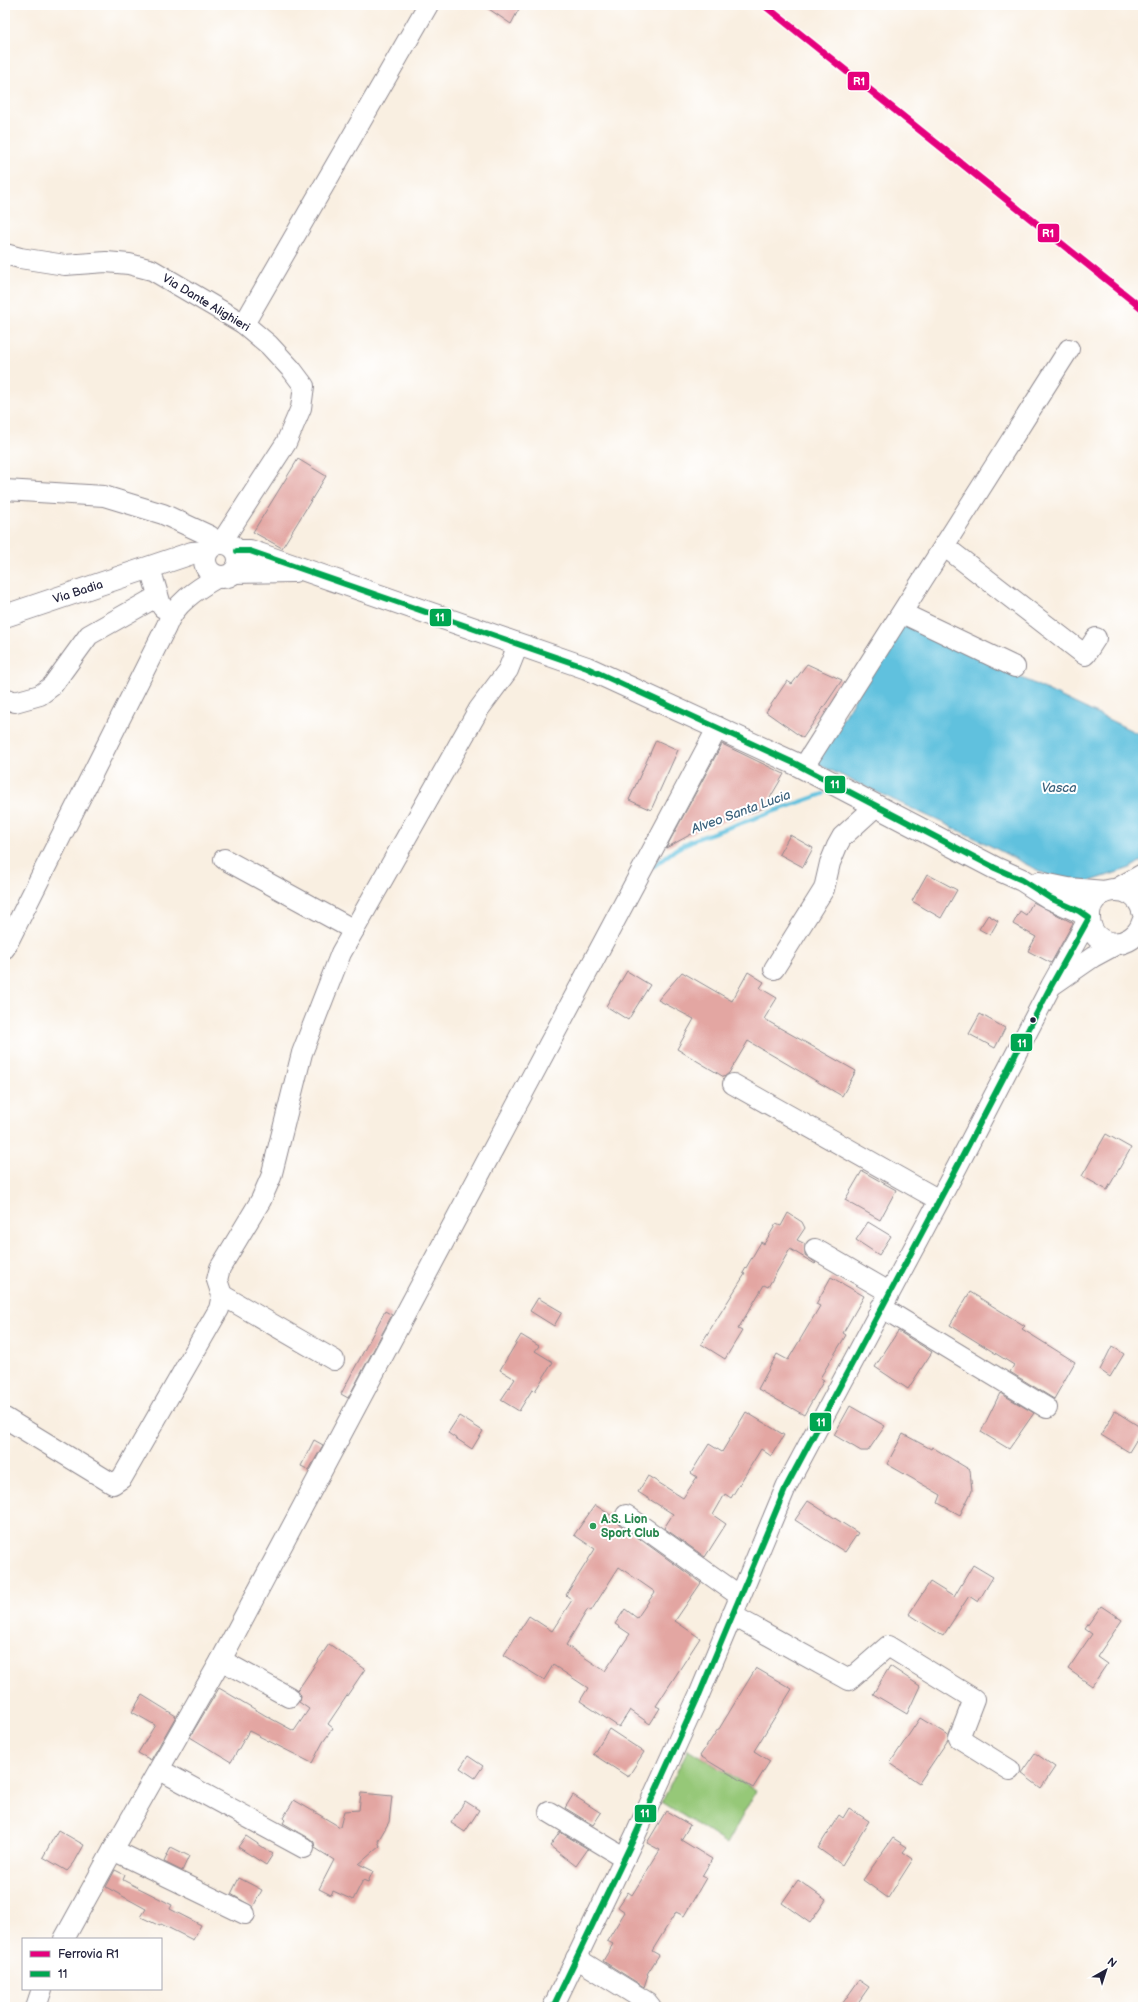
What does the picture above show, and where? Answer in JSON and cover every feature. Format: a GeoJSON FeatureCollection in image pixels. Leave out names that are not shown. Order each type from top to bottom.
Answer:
{"type":"FeatureCollection","features":[{"type":"Feature","properties":{"kind":"main road","name":"Via Badia"},"geometry":{"type":"LineString","coordinates":[[5,616],[150,568],[220,558],[305,570],[587,668],[718,727],[803,768],[995,868],[1022,880]]}},
{"type":"Feature","properties":{"kind":"main road"},"geometry":{"type":"LineString","coordinates":[[1022,880],[1068,889],[1111,890],[1132,894],[1143,911],[1137,934],[1128,944],[1104,941],[1098,937],[1090,926],[1089,918],[1091,906],[1094,900],[1111,890],[1143,875]]}},
{"type":"Feature","properties":{"kind":"main road"},"geometry":{"type":"LineString","coordinates":[[1022,880],[1050,898],[1078,911],[1089,918]]}},
{"type":"Feature","properties":{"kind":"street"},"geometry":{"type":"LineString","coordinates":[[244,324],[428,5]]}},
{"type":"Feature","properties":{"kind":"street","name":"Via Dante Alighieri"},"geometry":{"type":"LineString","coordinates":[[5,254],[65,266],[106,262],[129,264],[146,269],[182,287],[244,324],[269,345],[292,370],[304,386],[302,408],[286,443],[220,558]]}},
{"type":"Feature","properties":{"kind":"street"},"geometry":{"type":"LineString","coordinates":[[803,768],[1069,349]]}},
{"type":"Feature","properties":{"kind":"street"},"geometry":{"type":"LineString","coordinates":[[5,490],[104,496],[163,514],[210,536],[220,558],[190,595],[170,616],[166,628],[5,948]]}},
{"type":"Feature","properties":{"kind":"street"},"geometry":{"type":"LineString","coordinates":[[944,546],[1085,654],[1096,638]]}},
{"type":"Feature","properties":{"kind":"street"},"geometry":{"type":"LineString","coordinates":[[150,568],[161,605],[170,616]]}},
{"type":"Feature","properties":{"kind":"street"},"geometry":{"type":"LineString","coordinates":[[5,698],[15,702],[40,695],[52,686],[89,635],[158,596]]}},
{"type":"Feature","properties":{"kind":"street"},"geometry":{"type":"LineString","coordinates":[[902,613],[1015,667]]}},
{"type":"Feature","properties":{"kind":"street"},"geometry":{"type":"LineString","coordinates":[[5,1418],[113,1484],[122,1478],[219,1309],[222,1295],[217,1280],[220,1268],[261,1200],[271,1177],[302,1053],[340,952],[354,930],[479,709],[508,670],[518,644]]}},
{"type":"Feature","properties":{"kind":"street"},"geometry":{"type":"LineString","coordinates":[[65,1938],[221,1660],[718,727]]}},
{"type":"Feature","properties":{"kind":"street"},"geometry":{"type":"LineString","coordinates":[[774,969],[824,889],[830,863],[842,837],[876,806]]}},
{"type":"Feature","properties":{"kind":"street"},"geometry":{"type":"LineString","coordinates":[[224,859],[354,930]]}},
{"type":"Feature","properties":{"kind":"street"},"geometry":{"type":"LineString","coordinates":[[552,2007],[625,1858],[700,1695],[786,1486],[939,1200],[1051,986],[1089,918]]}},
{"type":"Feature","properties":{"kind":"street"},"geometry":{"type":"LineString","coordinates":[[1051,986],[1094,957],[1128,944]]}},
{"type":"Feature","properties":{"kind":"street"},"geometry":{"type":"LineString","coordinates":[[733,1084],[939,1200]]}},
{"type":"Feature","properties":{"kind":"street"},"geometry":{"type":"LineString","coordinates":[[815,1249],[885,1300],[1046,1408]]}},
{"type":"Feature","properties":{"kind":"street"},"geometry":{"type":"LineString","coordinates":[[222,1295],[334,1360]]}},
{"type":"Feature","properties":{"kind":"street"},"geometry":{"type":"LineString","coordinates":[[626,1515],[740,1596]]}},
{"type":"Feature","properties":{"kind":"street"},"geometry":{"type":"LineString","coordinates":[[732,1615],[849,1680],[888,1646],[974,1699],[959,1738],[1010,1770]]}},
{"type":"Feature","properties":{"kind":"street"},"geometry":{"type":"LineString","coordinates":[[221,1660],[289,1697]]}},
{"type":"Feature","properties":{"kind":"street"},"geometry":{"type":"LineString","coordinates":[[160,1770],[304,1848]]}},
{"type":"Feature","properties":{"kind":"street"},"geometry":{"type":"LineString","coordinates":[[549,1812],[625,1858]]}},
{"type":"Feature","properties":{"kind":"street"},"geometry":{"type":"LineString","coordinates":[[113,1850],[245,1914]]}},
{"type":"Feature","properties":{"kind":"street"},"geometry":{"type":"LineString","coordinates":[[576,1958],[647,2002],[652,2007]]}},
{"type":"Feature","properties":{"kind":"street"},"geometry":{"type":"LineString","coordinates":[[36,2007],[42,1990]]}},
{"type":"Feature","properties":{"kind":"green space"},"geometry":{"type":"Polygon","coordinates":[[[688,1749],[756,1791],[727,1844],[662,1802],[688,1749]]]}},
{"type":"Feature","properties":{"kind":"water","name":"Vasca"},"geometry":{"type":"Polygon","coordinates":[[[903,621],[1143,736],[1143,860],[1130,868],[1088,882],[1051,877],[977,839],[815,763],[903,621]]]}},
{"type":"Feature","properties":{"kind":"building"},"geometry":{"type":"Polygon","coordinates":[[[483,5],[521,5],[511,24],[483,5]]]}},
{"type":"Feature","properties":{"kind":"building"},"geometry":{"type":"Polygon","coordinates":[[[298,459],[326,476],[282,548],[253,532],[298,459]]]}},
{"type":"Feature","properties":{"kind":"building"},"geometry":{"type":"Polygon","coordinates":[[[807,664],[842,680],[803,738],[766,712],[787,681],[792,684],[807,664]]]}},
{"type":"Feature","properties":{"kind":"building"},"geometry":{"type":"Polygon","coordinates":[[[656,740],[678,750],[651,810],[629,800],[656,740]]]}},
{"type":"Feature","properties":{"kind":"building"},"geometry":{"type":"Polygon","coordinates":[[[722,744],[784,774],[764,808],[697,831],[666,848],[722,744]]]}},
{"type":"Feature","properties":{"kind":"building"},"geometry":{"type":"Polygon","coordinates":[[[790,835],[813,848],[803,867],[779,854],[790,835]]]}},
{"type":"Feature","properties":{"kind":"building"},"geometry":{"type":"Polygon","coordinates":[[[927,874],[957,890],[941,918],[912,901],[927,874]]]}},
{"type":"Feature","properties":{"kind":"building"},"geometry":{"type":"Polygon","coordinates":[[[1033,902],[1073,923],[1051,963],[1028,951],[1036,937],[1013,924],[1020,911],[1026,915],[1033,902]]]}},
{"type":"Feature","properties":{"kind":"building"},"geometry":{"type":"Polygon","coordinates":[[[988,915],[998,921],[990,935],[979,929],[988,915]]]}},
{"type":"Feature","properties":{"kind":"building"},"geometry":{"type":"Polygon","coordinates":[[[627,971],[650,985],[628,1020],[606,1006],[627,971]]]}},
{"type":"Feature","properties":{"kind":"building"},"geometry":{"type":"Polygon","coordinates":[[[682,972],[732,1001],[748,972],[764,982],[760,988],[777,998],[764,1019],[856,1071],[842,1096],[748,1041],[729,1073],[724,1077],[677,1049],[694,1019],[658,1000],[682,972]]]}},
{"type":"Feature","properties":{"kind":"building"},"geometry":{"type":"Polygon","coordinates":[[[980,1014],[1005,1028],[995,1048],[969,1034],[980,1014]]]}},
{"type":"Feature","properties":{"kind":"building"},"geometry":{"type":"Polygon","coordinates":[[[1106,1134],[1131,1148],[1107,1190],[1082,1176],[1106,1134]]]}},
{"type":"Feature","properties":{"kind":"building"},"geometry":{"type":"Polygon","coordinates":[[[862,1171],[896,1190],[880,1220],[845,1200],[862,1171]]]}},
{"type":"Feature","properties":{"kind":"building"},"geometry":{"type":"Polygon","coordinates":[[[788,1213],[802,1222],[805,1228],[797,1240],[805,1244],[805,1255],[816,1263],[815,1264],[790,1249],[768,1287],[764,1285],[738,1329],[742,1331],[725,1359],[701,1344],[745,1274],[743,1273],[761,1242],[764,1244],[776,1224],[781,1226],[788,1213]]]}},
{"type":"Feature","properties":{"kind":"building"},"geometry":{"type":"Polygon","coordinates":[[[868,1222],[891,1236],[879,1255],[856,1240],[868,1222]]]}},
{"type":"Feature","properties":{"kind":"building"},"geometry":{"type":"Polygon","coordinates":[[[831,1277],[864,1296],[843,1333],[846,1335],[820,1378],[824,1380],[804,1415],[758,1389],[777,1354],[788,1360],[820,1306],[816,1304],[831,1277]]]}},
{"type":"Feature","properties":{"kind":"building"},"geometry":{"type":"Polygon","coordinates":[[[970,1292],[1025,1326],[1022,1329],[1075,1362],[1054,1399],[1010,1372],[1014,1365],[950,1325],[970,1292]]]}},
{"type":"Feature","properties":{"kind":"building"},"geometry":{"type":"Polygon","coordinates":[[[538,1298],[562,1312],[554,1326],[530,1311],[538,1298]]]}},
{"type":"Feature","properties":{"kind":"building"},"geometry":{"type":"Polygon","coordinates":[[[385,1311],[392,1315],[348,1398],[341,1394],[385,1311]]]}},
{"type":"Feature","properties":{"kind":"building"},"geometry":{"type":"Polygon","coordinates":[[[898,1331],[932,1352],[908,1389],[875,1367],[898,1331]]]}},
{"type":"Feature","properties":{"kind":"building"},"geometry":{"type":"Polygon","coordinates":[[[521,1335],[539,1346],[535,1351],[553,1362],[535,1391],[532,1390],[519,1411],[501,1400],[515,1379],[500,1370],[521,1335]]]}},
{"type":"Feature","properties":{"kind":"building"},"geometry":{"type":"Polygon","coordinates":[[[1112,1346],[1124,1354],[1110,1377],[1100,1370],[1112,1346]]]}},
{"type":"Feature","properties":{"kind":"building"},"geometry":{"type":"Polygon","coordinates":[[[1000,1393],[1034,1413],[1009,1449],[981,1432],[1000,1393]]]}},
{"type":"Feature","properties":{"kind":"building"},"geometry":{"type":"Polygon","coordinates":[[[850,1406],[885,1426],[868,1451],[861,1451],[834,1435],[850,1406]]]}},
{"type":"Feature","properties":{"kind":"building"},"geometry":{"type":"Polygon","coordinates":[[[1115,1411],[1143,1429],[1129,1452],[1101,1435],[1115,1411]]]}},
{"type":"Feature","properties":{"kind":"building"},"geometry":{"type":"Polygon","coordinates":[[[746,1412],[784,1435],[771,1456],[761,1449],[731,1498],[725,1494],[713,1515],[726,1524],[705,1557],[664,1528],[673,1514],[638,1492],[648,1476],[683,1498],[697,1477],[691,1473],[709,1444],[722,1452],[746,1412]]]}},
{"type":"Feature","properties":{"kind":"building"},"geometry":{"type":"Polygon","coordinates":[[[459,1416],[483,1431],[472,1449],[448,1433],[459,1416]]]}},
{"type":"Feature","properties":{"kind":"building"},"geometry":{"type":"Polygon","coordinates":[[[903,1434],[931,1449],[932,1447],[970,1470],[972,1491],[960,1515],[938,1503],[941,1495],[887,1464],[903,1434]]]}},
{"type":"Feature","properties":{"kind":"building"},"geometry":{"type":"Polygon","coordinates":[[[314,1440],[323,1445],[309,1470],[301,1466],[314,1440]]]}},
{"type":"Feature","properties":{"kind":"building"},"geometry":{"type":"Polygon","coordinates":[[[808,1501],[858,1533],[845,1552],[795,1520],[808,1501]]]}},
{"type":"Feature","properties":{"kind":"building"},"geometry":{"type":"Polygon","coordinates":[[[595,1505],[612,1516],[619,1524],[701,1583],[675,1621],[700,1638],[656,1706],[660,1708],[650,1724],[630,1710],[619,1727],[580,1701],[588,1688],[553,1665],[544,1680],[504,1655],[529,1616],[552,1631],[572,1600],[566,1595],[595,1549],[574,1535],[595,1505]],[[619,1567],[591,1611],[588,1609],[566,1645],[605,1671],[630,1634],[615,1624],[625,1609],[637,1618],[655,1592],[619,1567]]]}},
{"type":"Feature","properties":{"kind":"building"},"geometry":{"type":"Polygon","coordinates":[[[973,1565],[993,1577],[978,1602],[969,1596],[943,1636],[909,1614],[930,1582],[954,1597],[973,1565]]]}},
{"type":"Feature","properties":{"kind":"building"},"geometry":{"type":"Polygon","coordinates":[[[1101,1606],[1122,1620],[1097,1657],[1107,1664],[1092,1686],[1068,1669],[1092,1634],[1085,1629],[1101,1606]]]}},
{"type":"Feature","properties":{"kind":"building"},"geometry":{"type":"Polygon","coordinates":[[[329,1644],[365,1669],[328,1724],[333,1728],[323,1742],[312,1763],[249,1731],[231,1762],[190,1737],[219,1688],[294,1731],[309,1709],[299,1702],[300,1696],[298,1690],[329,1644]]]}},
{"type":"Feature","properties":{"kind":"building"},"geometry":{"type":"Polygon","coordinates":[[[890,1666],[920,1686],[907,1714],[873,1694],[890,1666]]]}},
{"type":"Feature","properties":{"kind":"building"},"geometry":{"type":"Polygon","coordinates":[[[756,1668],[792,1689],[754,1751],[770,1761],[753,1788],[700,1756],[719,1729],[756,1668]]]}},
{"type":"Feature","properties":{"kind":"building"},"geometry":{"type":"Polygon","coordinates":[[[142,1695],[176,1716],[151,1760],[138,1753],[155,1725],[132,1712],[142,1695]]]}},
{"type":"Feature","properties":{"kind":"building"},"geometry":{"type":"Polygon","coordinates":[[[920,1718],[948,1735],[948,1740],[919,1783],[890,1763],[920,1718]]]}},
{"type":"Feature","properties":{"kind":"building"},"geometry":{"type":"Polygon","coordinates":[[[609,1729],[644,1752],[628,1777],[593,1754],[609,1729]]]}},
{"type":"Feature","properties":{"kind":"building"},"geometry":{"type":"Polygon","coordinates":[[[1035,1753],[1055,1767],[1041,1788],[1021,1773],[1035,1753]]]}},
{"type":"Feature","properties":{"kind":"building"},"geometry":{"type":"Polygon","coordinates":[[[468,1756],[483,1766],[475,1778],[460,1768],[468,1756]]]}},
{"type":"Feature","properties":{"kind":"building"},"geometry":{"type":"Polygon","coordinates":[[[361,1793],[392,1796],[389,1822],[378,1841],[380,1846],[359,1864],[373,1871],[368,1882],[363,1880],[353,1900],[333,1891],[331,1895],[319,1889],[334,1860],[315,1848],[314,1842],[309,1838],[283,1823],[285,1820],[283,1818],[294,1800],[340,1827],[344,1811],[359,1810],[361,1793]]]}},
{"type":"Feature","properties":{"kind":"building"},"geometry":{"type":"Polygon","coordinates":[[[573,1795],[601,1813],[593,1825],[565,1808],[573,1795]]]}},
{"type":"Feature","properties":{"kind":"building"},"geometry":{"type":"Polygon","coordinates":[[[465,1801],[479,1810],[465,1832],[451,1823],[465,1801]]]}},
{"type":"Feature","properties":{"kind":"building"},"geometry":{"type":"Polygon","coordinates":[[[849,1808],[869,1821],[842,1865],[818,1848],[839,1815],[843,1818],[849,1808]]]}},
{"type":"Feature","properties":{"kind":"building"},"geometry":{"type":"Polygon","coordinates":[[[666,1811],[690,1825],[681,1840],[712,1859],[702,1876],[706,1878],[684,1916],[676,1912],[652,1951],[659,1955],[647,1974],[644,1987],[603,1961],[613,1944],[607,1941],[625,1912],[618,1907],[628,1892],[632,1895],[660,1850],[647,1843],[666,1811]]]}},
{"type":"Feature","properties":{"kind":"building"},"geometry":{"type":"Polygon","coordinates":[[[58,1830],[84,1845],[74,1863],[67,1871],[43,1857],[58,1830]]]}},
{"type":"Feature","properties":{"kind":"building"},"geometry":{"type":"Polygon","coordinates":[[[560,1832],[588,1849],[576,1866],[550,1846],[560,1832]]]}},
{"type":"Feature","properties":{"kind":"building"},"geometry":{"type":"Polygon","coordinates":[[[246,1836],[273,1854],[266,1865],[238,1847],[246,1836]]]}},
{"type":"Feature","properties":{"kind":"building"},"geometry":{"type":"Polygon","coordinates":[[[893,1838],[907,1847],[903,1852],[913,1859],[888,1898],[863,1880],[893,1838]]]}},
{"type":"Feature","properties":{"kind":"building"},"geometry":{"type":"Polygon","coordinates":[[[171,1847],[189,1856],[182,1871],[164,1862],[171,1847]]]}},
{"type":"Feature","properties":{"kind":"building"},"geometry":{"type":"Polygon","coordinates":[[[115,1870],[125,1875],[123,1880],[172,1905],[170,1909],[201,1925],[193,1940],[161,1924],[160,1926],[141,1917],[146,1909],[106,1887],[115,1870]]]}},
{"type":"Feature","properties":{"kind":"building"},"geometry":{"type":"Polygon","coordinates":[[[239,1878],[262,1890],[253,1907],[231,1894],[239,1878]]]}},
{"type":"Feature","properties":{"kind":"building"},"geometry":{"type":"Polygon","coordinates":[[[798,1880],[826,1900],[810,1923],[782,1903],[798,1880]]]}},
{"type":"Feature","properties":{"kind":"building"},"geometry":{"type":"Polygon","coordinates":[[[859,1980],[869,1987],[855,2007],[840,2007],[859,1980]]]}},
{"type":"Feature","properties":{"kind":"waterway","name":"Alveo Santa Lucia"},"geometry":{"type":"LineString","coordinates":[[654,866],[676,849],[693,840],[823,794]]}},
{"type":"Feature","properties":{"kind":"rail line","name":"R1"},"geometry":{"type":"LineString","coordinates":[[764,5],[1143,309]]}},
{"type":"Feature","properties":{"kind":"transit line","name":"11"},"geometry":{"type":"LineString","coordinates":[[237,551],[250,551],[587,668],[796,764],[995,868],[1022,880],[1050,898],[1079,911],[1089,918],[1051,986],[957,1167],[786,1487],[699,1695],[635,1836],[553,2007]]}},
{"type":"Feature","properties":{"kind":"place","name":"A.S. Lion Sport Club"},"geometry":{"type":"Point","coordinates":[593,1526]}}]}
